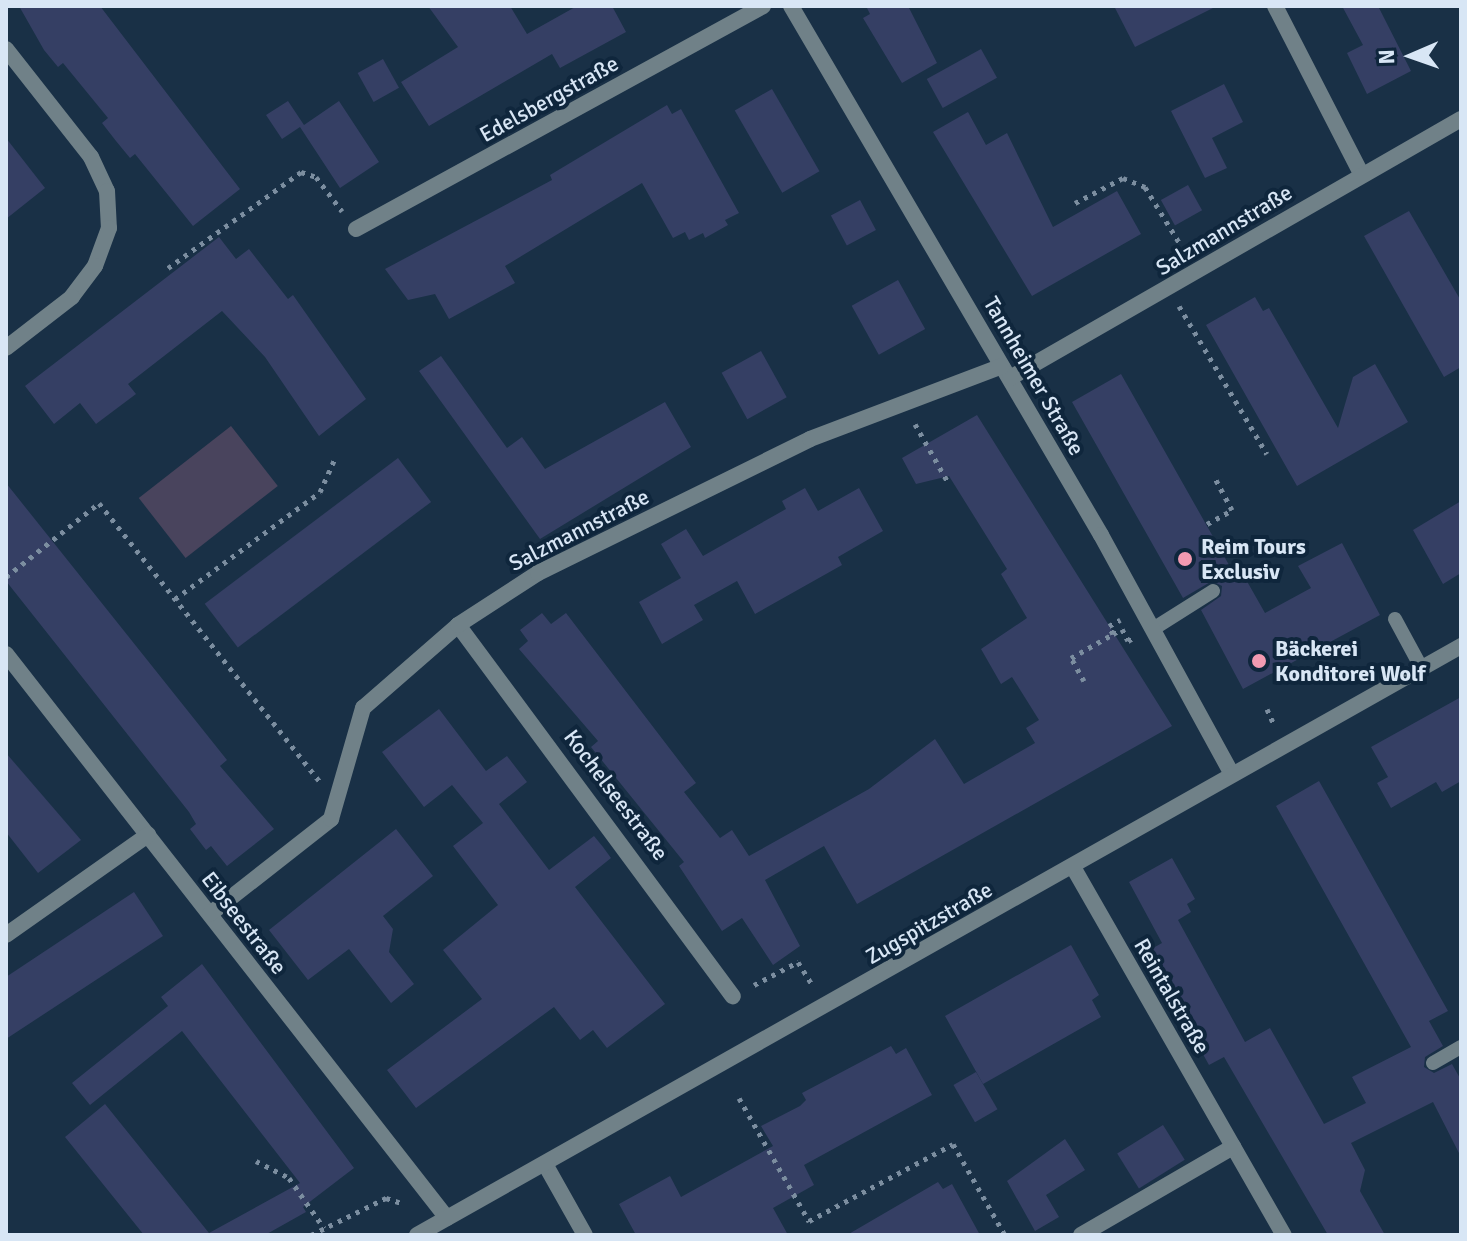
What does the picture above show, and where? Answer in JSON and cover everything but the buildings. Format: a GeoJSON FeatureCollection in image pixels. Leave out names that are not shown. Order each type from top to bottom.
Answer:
{"type":"FeatureCollection","features":[{"type":"Feature","properties":{"kind":"street","name":"Edelsbergstraße"},"geometry":{"type":"LineString","coordinates":[[356,229],[763,6]]}},
{"type":"Feature","properties":{"kind":"street","name":"Tannheimer Straße"},"geometry":{"type":"LineString","coordinates":[[791,6],[1006,372],[1231,772]]}},
{"type":"Feature","properties":{"kind":"street"},"geometry":{"type":"LineString","coordinates":[[1275,6],[1362,175]]}},
{"type":"Feature","properties":{"kind":"street"},"geometry":{"type":"LineString","coordinates":[[6,49],[91,157],[107,191],[109,228],[95,266],[72,297],[6,348]]}},
{"type":"Feature","properties":{"kind":"street","name":"Salzmannstraße"},"geometry":{"type":"LineString","coordinates":[[210,914],[306,843],[337,803],[363,708],[458,625],[538,573],[810,439],[903,403],[1006,372],[1197,272],[1461,119]]}},
{"type":"Feature","properties":{"kind":"street","name":"Kochelseestraße"},"geometry":{"type":"LineString","coordinates":[[458,625],[733,996]]}},
{"type":"Feature","properties":{"kind":"street","name":"Zugspitzstraße"},"geometry":{"type":"LineString","coordinates":[[417,1235],[1073,867],[1231,772],[1461,646]]}},
{"type":"Feature","properties":{"kind":"street","name":"Eibseestraße"},"geometry":{"type":"LineString","coordinates":[[6,654],[447,1218]]}},
{"type":"Feature","properties":{"kind":"street"},"geometry":{"type":"LineString","coordinates":[[6,935],[148,835]]}},
{"type":"Feature","properties":{"kind":"street","name":"Reintalstraße"},"geometry":{"type":"LineString","coordinates":[[1073,867],[1284,1235]]}},
{"type":"Feature","properties":{"kind":"street"},"geometry":{"type":"LineString","coordinates":[[1081,1235],[1233,1147]]}},
{"type":"Feature","properties":{"kind":"street"},"geometry":{"type":"LineString","coordinates":[[545,1164],[585,1235]]}},
{"type":"Feature","properties":{"kind":"lane"},"geometry":{"type":"LineString","coordinates":[[1153,629],[1213,591]]}},
{"type":"Feature","properties":{"kind":"lane"},"geometry":{"type":"LineString","coordinates":[[1395,619],[1421,667]]}},
{"type":"Feature","properties":{"kind":"lane"},"geometry":{"type":"LineString","coordinates":[[1433,1063],[1461,1047]]}},
{"type":"Feature","properties":{"kind":"path"},"geometry":{"type":"LineString","coordinates":[[168,268],[301,172],[316,177],[356,229]]}},
{"type":"Feature","properties":{"kind":"path"},"geometry":{"type":"LineString","coordinates":[[1075,203],[1123,178],[1145,187],[1197,272]]}},
{"type":"Feature","properties":{"kind":"path"},"geometry":{"type":"LineString","coordinates":[[1168,288],[1267,454]]}},
{"type":"Feature","properties":{"kind":"path"},"geometry":{"type":"LineString","coordinates":[[903,403],[949,484]]}},
{"type":"Feature","properties":{"kind":"path"},"geometry":{"type":"LineString","coordinates":[[175,599],[320,492],[335,458]]}},
{"type":"Feature","properties":{"kind":"path"},"geometry":{"type":"LineString","coordinates":[[1207,524],[1232,510],[1215,478]]}},
{"type":"Feature","properties":{"kind":"path"},"geometry":{"type":"LineString","coordinates":[[6,577],[99,503],[337,803]]}},
{"type":"Feature","properties":{"kind":"path"},"geometry":{"type":"LineString","coordinates":[[1084,681],[1071,658],[1113,634],[1109,626],[1124,617]]}},
{"type":"Feature","properties":{"kind":"path"},"geometry":{"type":"LineString","coordinates":[[733,996],[798,962],[826,1007]]}},
{"type":"Feature","properties":{"kind":"path"},"geometry":{"type":"LineString","coordinates":[[739,1098],[809,1221],[953,1144],[1005,1235]]}},
{"type":"Feature","properties":{"kind":"path"},"geometry":{"type":"LineString","coordinates":[[256,1161],[289,1178],[324,1228]]}},
{"type":"Feature","properties":{"kind":"path"},"geometry":{"type":"LineString","coordinates":[[311,1235],[386,1198]]}},
{"type":"Feature","properties":{"kind":"shaded area"},"geometry":{"type":"Polygon","coordinates":[[[231,426],[278,486],[186,558],[139,498],[231,426]]]}},
{"type":"Feature","properties":{"kind":"place","name":"Reim Tours Exclusiv"},"geometry":{"type":"Point","coordinates":[1185,559]}},
{"type":"Feature","properties":{"kind":"place","name":"Bäckerei Konditorei Wolf"},"geometry":{"type":"Point","coordinates":[1259,661]}}]}
